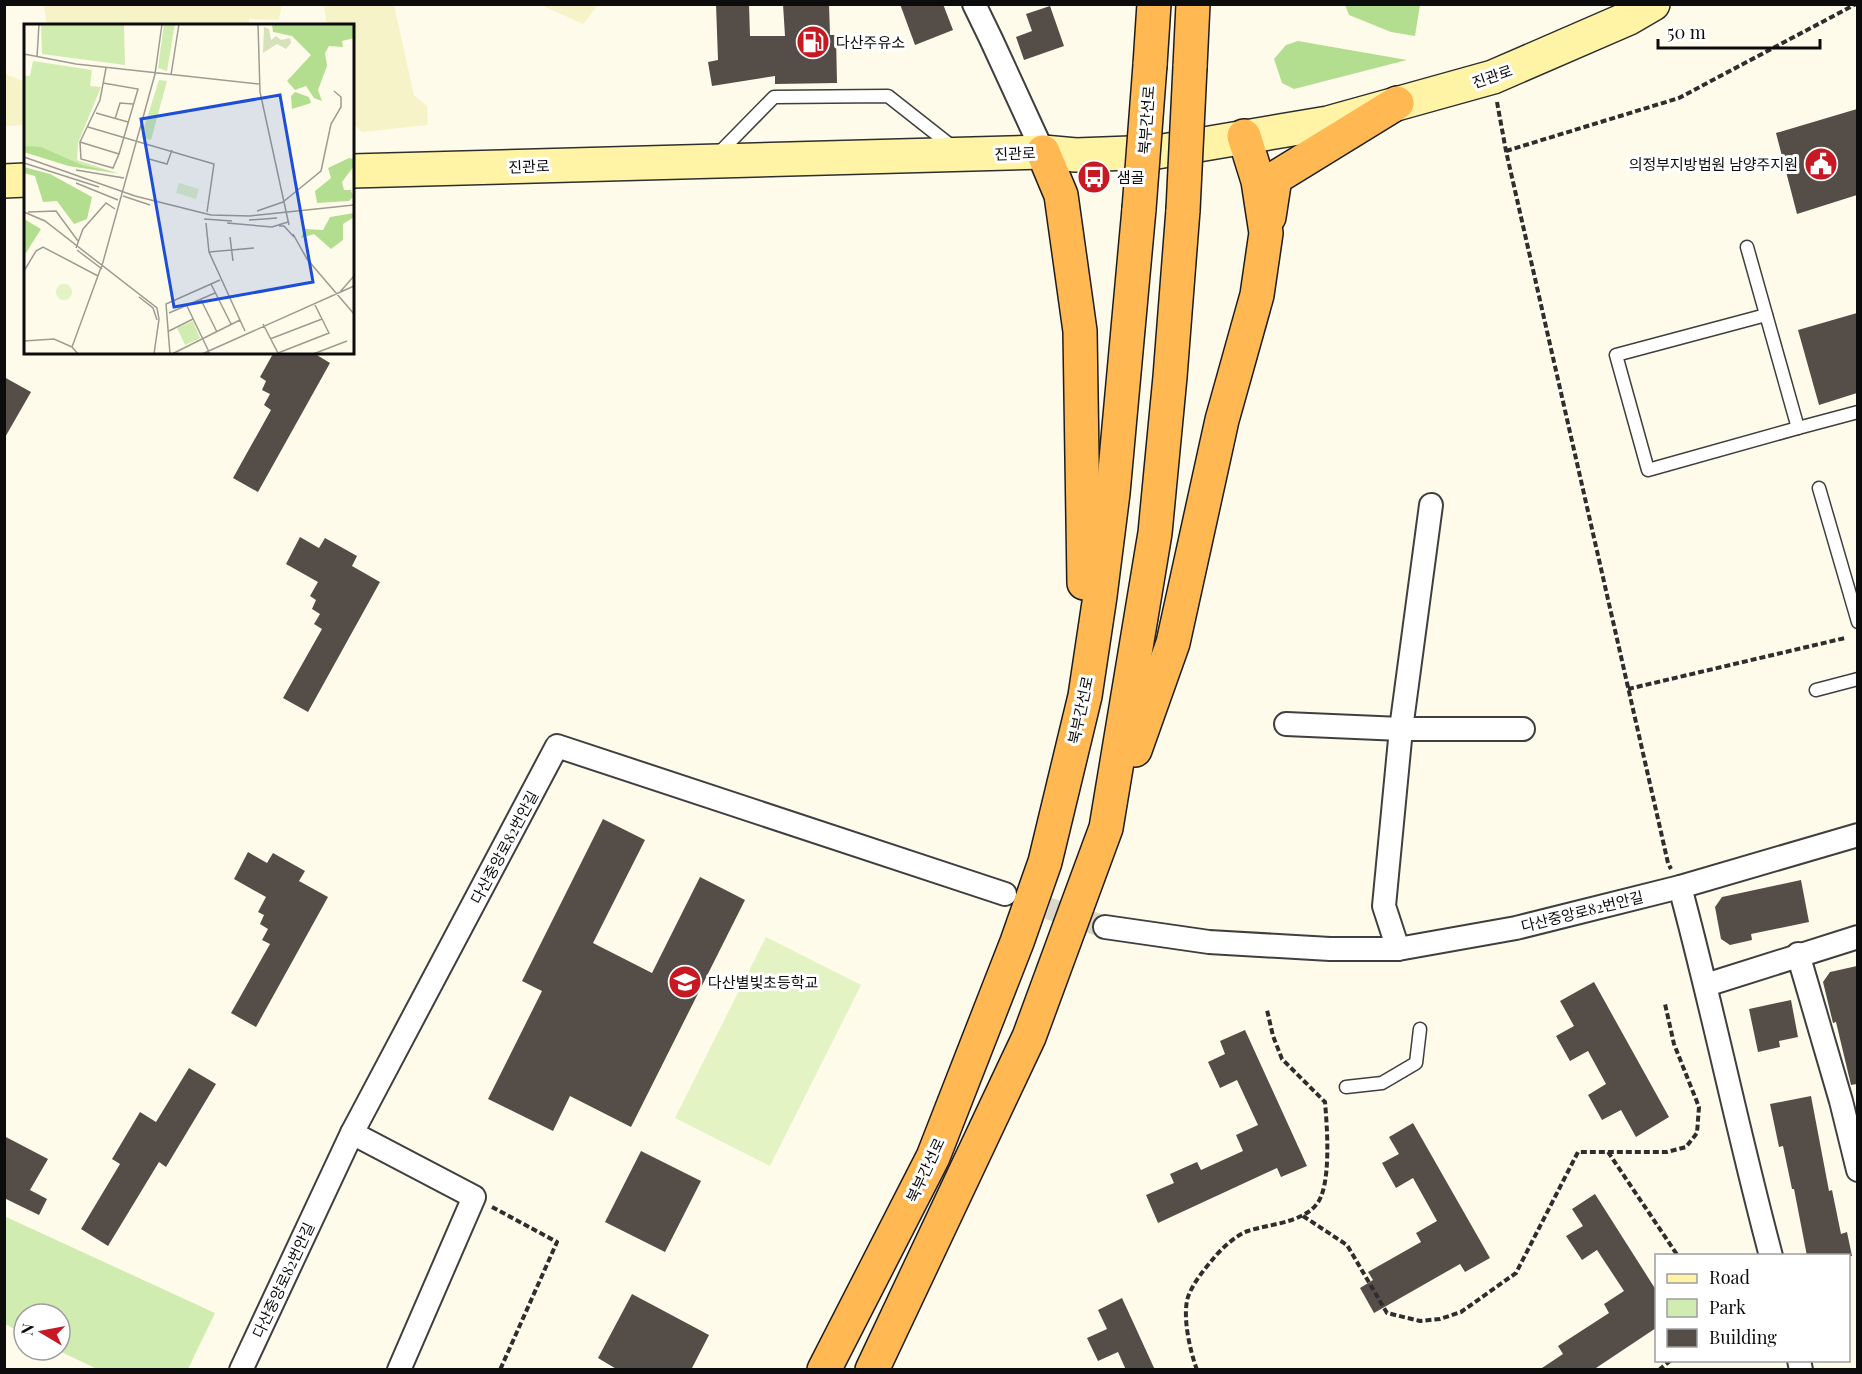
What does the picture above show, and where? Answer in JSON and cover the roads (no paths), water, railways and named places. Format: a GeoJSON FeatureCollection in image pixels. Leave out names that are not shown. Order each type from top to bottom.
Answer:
{"type":"FeatureCollection","features":[{"type":"Feature","properties":{"kind":"highway","name":"북부간선로"},"geometry":{"type":"LineString","coordinates":[[824,1370],[933,1157],[1045,862],[1084,696],[1113,493],[1139,209],[1154,4]]}},
{"type":"Feature","properties":{"kind":"highway"},"geometry":{"type":"LineString","coordinates":[[1106,828],[1155,532],[1170,377],[1195,31]]}},
{"type":"Feature","properties":{"kind":"highway"},"geometry":{"type":"LineString","coordinates":[[872,1370],[1029,1037],[1173,643],[1222,420],[1257,295],[1275,178],[1397,103]]}},
{"type":"Feature","properties":{"kind":"highway"},"geometry":{"type":"LineString","coordinates":[[1244,136],[1258,181],[1266,233]]}},
{"type":"Feature","properties":{"kind":"highway"},"geometry":{"type":"LineString","coordinates":[[1043,152],[1061,195],[1080,331],[1084,696]]}},
{"type":"Feature","properties":{"kind":"main road","name":"진관로"},"geometry":{"type":"LineString","coordinates":[[354,171],[1043,152],[1076,155],[1156,152],[1328,123],[1493,77],[1639,9]]}},
{"type":"Feature","properties":{"kind":"main road"},"geometry":{"type":"LineString","coordinates":[[4,181],[24,180]]}},
{"type":"Feature","properties":{"kind":"street"},"geometry":{"type":"LineString","coordinates":[[974,4],[1043,152]]}},
{"type":"Feature","properties":{"kind":"street"},"geometry":{"type":"LineString","coordinates":[[1398,949],[1384,906],[1401,729],[1431,505]]}},
{"type":"Feature","properties":{"kind":"street"},"geometry":{"type":"LineString","coordinates":[[1287,724],[1401,729],[1523,729]]}},
{"type":"Feature","properties":{"kind":"street","name":"다산중앙로82번안길"},"geometry":{"type":"LineString","coordinates":[[241,1370],[352,1133],[557,746],[1005,894]]}},
{"type":"Feature","properties":{"kind":"street","name":"다산중앙로82번안길"},"geometry":{"type":"LineString","coordinates":[[1105,927],[1209,942],[1330,949],[1398,949],[1516,927],[1680,887],[1857,835]]}},
{"type":"Feature","properties":{"kind":"street"},"geometry":{"type":"LineString","coordinates":[[1680,887],[1706,985],[1748,1171],[1770,1254]]}},
{"type":"Feature","properties":{"kind":"street"},"geometry":{"type":"LineString","coordinates":[[1706,985],[1857,937]]}},
{"type":"Feature","properties":{"kind":"street"},"geometry":{"type":"LineString","coordinates":[[1798,954],[1849,1099],[1857,1170]]}},
{"type":"Feature","properties":{"kind":"street"},"geometry":{"type":"LineString","coordinates":[[352,1133],[474,1197],[399,1370]]}},
{"type":"Feature","properties":{"kind":"lane"},"geometry":{"type":"LineString","coordinates":[[711,161],[774,97],[888,96],[962,154]]}},
{"type":"Feature","properties":{"kind":"lane"},"geometry":{"type":"LineString","coordinates":[[1747,247],[1798,428]]}},
{"type":"Feature","properties":{"kind":"lane"},"geometry":{"type":"LineString","coordinates":[[1766,315],[1616,355],[1648,470],[1857,412]]}},
{"type":"Feature","properties":{"kind":"lane"},"geometry":{"type":"LineString","coordinates":[[1819,488],[1857,622]]}},
{"type":"Feature","properties":{"kind":"lane"},"geometry":{"type":"LineString","coordinates":[[1816,690],[1857,678]]}},
{"type":"Feature","properties":{"kind":"lane"},"geometry":{"type":"LineString","coordinates":[[1346,1087],[1382,1083],[1416,1063],[1420,1029]]}},
{"type":"Feature","properties":{"kind":"tunnel"},"geometry":{"type":"LineString","coordinates":[[1017,898],[1105,927]]}},
{"type":"Feature","properties":{"kind":"place","name":"다산주유소"},"geometry":{"type":"Point","coordinates":[813,42]}},
{"type":"Feature","properties":{"kind":"place","name":"의정부지방법원 남양주지원"},"geometry":{"type":"Point","coordinates":[1821,164]}},
{"type":"Feature","properties":{"kind":"place","name":"샘골"},"geometry":{"type":"Point","coordinates":[1094,177]}},
{"type":"Feature","properties":{"kind":"place","name":"다산별빛초등학교"},"geometry":{"type":"Point","coordinates":[685,982]}}]}
